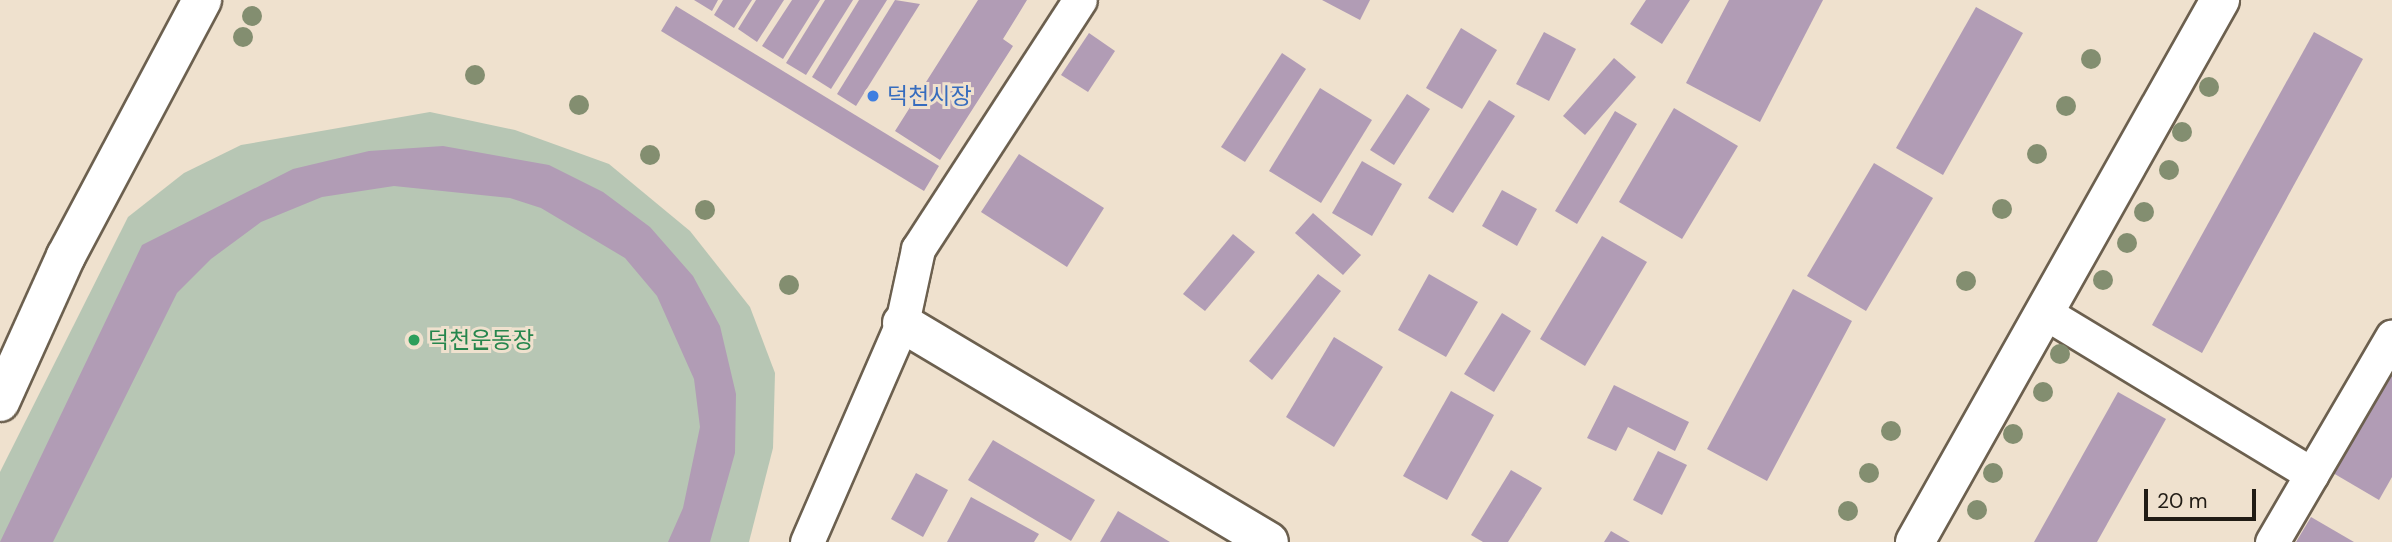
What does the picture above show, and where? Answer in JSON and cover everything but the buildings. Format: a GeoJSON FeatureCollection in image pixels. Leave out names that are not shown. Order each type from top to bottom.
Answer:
{"type":"FeatureCollection","features":[{"type":"Feature","properties":{"kind":"main road"},"geometry":{"type":"LineString","coordinates":[[0,402],[66,256],[202,0]]}},
{"type":"Feature","properties":{"kind":"main road"},"geometry":{"type":"LineString","coordinates":[[1915,542],[2220,0]]}},
{"type":"Feature","properties":{"kind":"main road"},"geometry":{"type":"LineString","coordinates":[[902,323],[1269,542]]}},
{"type":"Feature","properties":{"kind":"street"},"geometry":{"type":"LineString","coordinates":[[807,542],[902,323],[918,249],[1080,0]]}},
{"type":"Feature","properties":{"kind":"street"},"geometry":{"type":"LineString","coordinates":[[2044,312],[2312,474]]}},
{"type":"Feature","properties":{"kind":"street"},"geometry":{"type":"LineString","coordinates":[[2272,542],[2392,337]]}},
{"type":"Feature","properties":{"kind":"green space","name":"덕천운동장"},"geometry":{"type":"Polygon","coordinates":[[[430,112],[515,130],[609,164],[690,231],[750,307],[775,373],[773,448],[749,542],[0,542],[0,472],[128,217],[184,173],[241,145],[430,112]]]}},
{"type":"Feature","properties":{"kind":"place","name":"덕천시장"},"geometry":{"type":"Point","coordinates":[873,96]}},
{"type":"Feature","properties":{"kind":"place","name":"덕천운동장"},"geometry":{"type":"Point","coordinates":[414,340]}}]}
